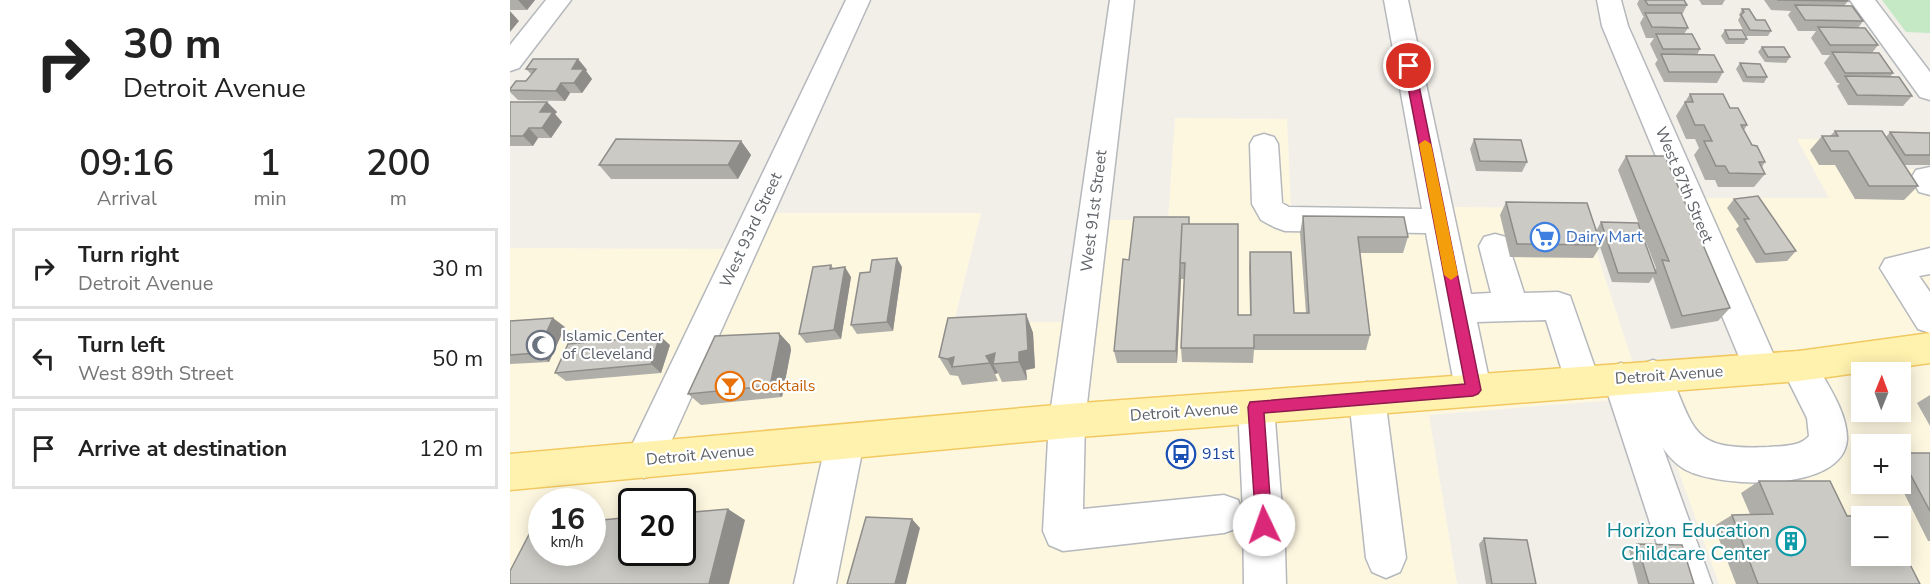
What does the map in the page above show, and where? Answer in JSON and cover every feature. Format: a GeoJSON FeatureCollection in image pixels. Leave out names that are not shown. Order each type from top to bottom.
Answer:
{"type":"FeatureCollection","features":[{"type":"Feature","properties":{"kind":"main road","name":"Detroit Avenue"},"geometry":{"type":"LineString","coordinates":[[510,472],[1067,421],[1799,366],[1930,348]]}},
{"type":"Feature","properties":{"kind":"street"},"geometry":{"type":"LineString","coordinates":[[510,62],[559,0]]}},
{"type":"Feature","properties":{"kind":"street","name":"West 93rd Street"},"geometry":{"type":"LineString","coordinates":[[645,460],[858,0]]}},
{"type":"Feature","properties":{"kind":"street","name":"West 91st Street"},"geometry":{"type":"LineString","coordinates":[[1122,0],[1067,421],[1063,531],[1224,514]]}},
{"type":"Feature","properties":{"kind":"street"},"geometry":{"type":"LineString","coordinates":[[1396,0],[1473,390]]}},
{"type":"Feature","properties":{"kind":"street","name":"West 87th Street"},"geometry":{"type":"LineString","coordinates":[[1609,0],[1615,26],[1762,369]]}},
{"type":"Feature","properties":{"kind":"street"},"geometry":{"type":"LineString","coordinates":[[1862,0],[1930,91]]}},
{"type":"Feature","properties":{"kind":"street"},"geometry":{"type":"LineString","coordinates":[[1264,144],[1267,204],[1272,212],[1285,219],[1440,220]]}},
{"type":"Feature","properties":{"kind":"street"},"geometry":{"type":"LineString","coordinates":[[1930,178],[1926,178],[1930,184]]}},
{"type":"Feature","properties":{"kind":"street"},"geometry":{"type":"LineString","coordinates":[[1495,246],[1511,307]]}},
{"type":"Feature","properties":{"kind":"street"},"geometry":{"type":"LineString","coordinates":[[1930,261],[1896,268],[1930,319]]}},
{"type":"Feature","properties":{"kind":"street"},"geometry":{"type":"LineString","coordinates":[[1458,308],[1558,306],[1582,382]]}},
{"type":"Feature","properties":{"kind":"street"},"geometry":{"type":"LineString","coordinates":[[1637,378],[1678,439],[1698,457],[1744,466],[1787,464],[1818,454],[1828,441],[1825,417],[1799,366]]}},
{"type":"Feature","properties":{"kind":"street"},"geometry":{"type":"LineString","coordinates":[[1637,378],[1690,584]]}},
{"type":"Feature","properties":{"kind":"street"},"geometry":{"type":"LineString","coordinates":[[1367,398],[1386,558]]}},
{"type":"Feature","properties":{"kind":"street"},"geometry":{"type":"LineString","coordinates":[[1256,407],[1265,548],[1265,584]]}},
{"type":"Feature","properties":{"kind":"street"},"geometry":{"type":"LineString","coordinates":[[815,584],[845,442]]}},
{"type":"Feature","properties":{"kind":"shaded area"},"geometry":{"type":"Polygon","coordinates":[[[1175,118],[1287,119],[1291,206],[1582,208],[1638,378],[1762,368],[1689,198],[1829,198],[1797,139],[1877,140],[1896,169],[1930,169],[1930,584],[1719,584],[1652,397],[1429,415],[1457,584],[510,584],[510,248],[742,249],[759,213],[981,213],[954,322],[1080,322],[1093,220],[1168,220],[1175,118]]]}},
{"type":"Feature","properties":{"kind":"green space"},"geometry":{"type":"Polygon","coordinates":[[[1882,0],[1930,0],[1930,33],[1906,32],[1882,0]]]}},
{"type":"Feature","properties":{"kind":"building"},"geometry":{"type":"Polygon","coordinates":[[[1645,0],[1684,0],[1687,5],[1648,5],[1645,0]]]}},
{"type":"Feature","properties":{"kind":"building"},"geometry":{"type":"Polygon","coordinates":[[[1777,0],[1847,0],[1848,1],[1777,0]]]}},
{"type":"Feature","properties":{"kind":"building"},"geometry":{"type":"Polygon","coordinates":[[[1795,5],[1852,6],[1863,21],[1805,20],[1795,5]]]}},
{"type":"Feature","properties":{"kind":"building"},"geometry":{"type":"Polygon","coordinates":[[[1742,9],[1749,9],[1756,20],[1765,20],[1771,31],[1750,30],[1741,15],[1744,12],[1742,9]]]}},
{"type":"Feature","properties":{"kind":"building"},"geometry":{"type":"Polygon","coordinates":[[[1645,13],[1681,13],[1688,28],[1652,27],[1645,13]]]}},
{"type":"Feature","properties":{"kind":"building"},"geometry":{"type":"Polygon","coordinates":[[[1818,27],[1865,28],[1878,45],[1830,45],[1818,27]]]}},
{"type":"Feature","properties":{"kind":"building"},"geometry":{"type":"Polygon","coordinates":[[[1725,30],[1742,30],[1747,39],[1729,39],[1725,30]]]}},
{"type":"Feature","properties":{"kind":"building"},"geometry":{"type":"Polygon","coordinates":[[[1656,34],[1692,34],[1700,49],[1663,49],[1656,34]]]}},
{"type":"Feature","properties":{"kind":"building"},"geometry":{"type":"Polygon","coordinates":[[[1762,47],[1784,47],[1790,57],[1768,57],[1762,47]]]}},
{"type":"Feature","properties":{"kind":"building"},"geometry":{"type":"Polygon","coordinates":[[[1832,52],[1879,53],[1893,73],[1845,73],[1832,52]]]}},
{"type":"Feature","properties":{"kind":"building"},"geometry":{"type":"Polygon","coordinates":[[[1661,54],[1714,55],[1723,72],[1669,72],[1661,54]]]}},
{"type":"Feature","properties":{"kind":"building"},"geometry":{"type":"Polygon","coordinates":[[[533,59],[578,59],[572,69],[584,69],[574,83],[561,83],[556,91],[510,90],[516,81],[526,81],[536,69],[526,69],[533,59]]]}},
{"type":"Feature","properties":{"kind":"building"},"geometry":{"type":"Polygon","coordinates":[[[1740,63],[1760,64],[1767,77],[1747,77],[1740,63]]]}},
{"type":"Feature","properties":{"kind":"building"},"geometry":{"type":"Polygon","coordinates":[[[1845,76],[1899,77],[1912,96],[1857,95],[1845,76]]]}},
{"type":"Feature","properties":{"kind":"building"},"geometry":{"type":"Polygon","coordinates":[[[1690,94],[1723,94],[1730,108],[1738,108],[1747,125],[1741,125],[1752,145],[1757,146],[1765,162],[1759,162],[1765,174],[1729,173],[1725,166],[1716,166],[1704,141],[1712,141],[1704,125],[1695,125],[1685,102],[1693,102],[1690,94]]]}},
{"type":"Feature","properties":{"kind":"building"},"geometry":{"type":"Polygon","coordinates":[[[510,102],[547,102],[540,112],[553,112],[542,128],[529,128],[523,136],[510,136],[510,102]]]}},
{"type":"Feature","properties":{"kind":"building"},"geometry":{"type":"Polygon","coordinates":[[[1835,131],[1882,131],[1918,186],[1869,186],[1848,151],[1831,151],[1822,136],[1838,136],[1835,131]]]}},
{"type":"Feature","properties":{"kind":"building"},"geometry":{"type":"Polygon","coordinates":[[[1890,132],[1930,133],[1930,155],[1905,155],[1890,132]]]}},
{"type":"Feature","properties":{"kind":"building"},"geometry":{"type":"Polygon","coordinates":[[[616,139],[741,141],[728,165],[599,165],[616,139]]]}},
{"type":"Feature","properties":{"kind":"building"},"geometry":{"type":"Polygon","coordinates":[[[1474,139],[1521,140],[1527,162],[1480,161],[1474,139]]]}},
{"type":"Feature","properties":{"kind":"building"},"geometry":{"type":"Polygon","coordinates":[[[1626,156],[1665,156],[1730,308],[1682,316],[1662,260],[1669,261],[1626,156]]]}},
{"type":"Feature","properties":{"kind":"building"},"geometry":{"type":"Polygon","coordinates":[[[1758,196],[1796,251],[1765,254],[1744,219],[1749,219],[1734,199],[1758,196]]]}},
{"type":"Feature","properties":{"kind":"building"},"geometry":{"type":"Polygon","coordinates":[[[1506,202],[1587,203],[1601,245],[1517,244],[1506,202]]]}},
{"type":"Feature","properties":{"kind":"building"},"geometry":{"type":"Polygon","coordinates":[[[1303,216],[1404,217],[1408,237],[1358,237],[1370,335],[1254,335],[1254,348],[1181,348],[1185,263],[1180,263],[1182,224],[1238,224],[1238,315],[1251,315],[1250,252],[1291,252],[1294,313],[1309,313],[1303,216]]]}},
{"type":"Feature","properties":{"kind":"building"},"geometry":{"type":"Polygon","coordinates":[[[1134,217],[1189,217],[1189,224],[1182,224],[1176,351],[1114,351],[1123,259],[1129,260],[1134,217]]]}},
{"type":"Feature","properties":{"kind":"building"},"geometry":{"type":"Polygon","coordinates":[[[1601,222],[1638,223],[1656,273],[1618,273],[1601,222]]]}},
{"type":"Feature","properties":{"kind":"building"},"geometry":{"type":"Polygon","coordinates":[[[897,258],[887,322],[851,325],[860,273],[870,272],[872,260],[897,258]]]}},
{"type":"Feature","properties":{"kind":"building"},"geometry":{"type":"Polygon","coordinates":[[[831,265],[830,269],[845,267],[834,330],[799,334],[813,267],[831,265]]]}},
{"type":"Feature","properties":{"kind":"building"},"geometry":{"type":"Polygon","coordinates":[[[1026,314],[1028,350],[1019,352],[1019,362],[993,364],[995,353],[986,356],[990,363],[952,367],[954,357],[947,359],[939,357],[948,318],[1026,314]]]}},
{"type":"Feature","properties":{"kind":"building"},"geometry":{"type":"Polygon","coordinates":[[[553,318],[537,353],[510,355],[510,321],[553,318]]]}},
{"type":"Feature","properties":{"kind":"building"},"geometry":{"type":"Polygon","coordinates":[[[779,333],[780,338],[770,386],[688,394],[715,336],[779,333]]]}},
{"type":"Feature","properties":{"kind":"building"},"geometry":{"type":"Polygon","coordinates":[[[660,336],[651,364],[555,373],[568,344],[660,336]]]}},
{"type":"Feature","properties":{"kind":"building"},"geometry":{"type":"Polygon","coordinates":[[[1911,453],[1930,453],[1930,511],[1911,476],[1911,453]]]}},
{"type":"Feature","properties":{"kind":"building","name":"Horizon Education Childcare Center"},"geometry":{"type":"Polygon","coordinates":[[[1759,481],[1830,481],[1847,516],[1851,516],[1851,566],[1911,566],[1920,584],[1758,584],[1732,515],[1773,514],[1759,481]]]}},
{"type":"Feature","properties":{"kind":"building"},"geometry":{"type":"Polygon","coordinates":[[[728,509],[709,584],[510,584],[510,571],[528,536],[528,566],[606,566],[606,520],[618,518],[618,566],[696,566],[696,512],[728,509]]]}},
{"type":"Feature","properties":{"kind":"building"},"geometry":{"type":"Polygon","coordinates":[[[866,517],[912,519],[895,584],[847,584],[866,517]]]}},
{"type":"Feature","properties":{"kind":"building"},"geometry":{"type":"Polygon","coordinates":[[[1484,538],[1527,540],[1536,584],[1492,584],[1484,538]]]}},
{"type":"Feature","properties":{"kind":"building"},"geometry":{"type":"Polygon","coordinates":[[[1637,544],[1682,545],[1694,584],[1649,584],[1637,544]]]}},
{"type":"Feature","properties":{"kind":"slow traffic"},"geometry":{"type":"LineString","coordinates":[[1425,144],[1451,275]]}},
{"type":"Feature","properties":{"kind":"place","name":"Dairy Mart"},"geometry":{"type":"Point","coordinates":[1545,237]}},
{"type":"Feature","properties":{"kind":"place","name":"Islamic Center of Cleveland"},"geometry":{"type":"Point","coordinates":[541,345]}},
{"type":"Feature","properties":{"kind":"place","name":"Cocktails"},"geometry":{"type":"Point","coordinates":[730,386]}},
{"type":"Feature","properties":{"kind":"place","name":"91st"},"geometry":{"type":"Point","coordinates":[1181,454]}},
{"type":"Feature","properties":{"kind":"place","name":"Horizon Education Childcare Center"},"geometry":{"type":"Point","coordinates":[1791,541]}},
{"type":"Feature","properties":{"kind":"route"},"geometry":{"type":"LineString","coordinates":[[1264,525],[1256,407],[1473,390],[1409,66]]}}]}
